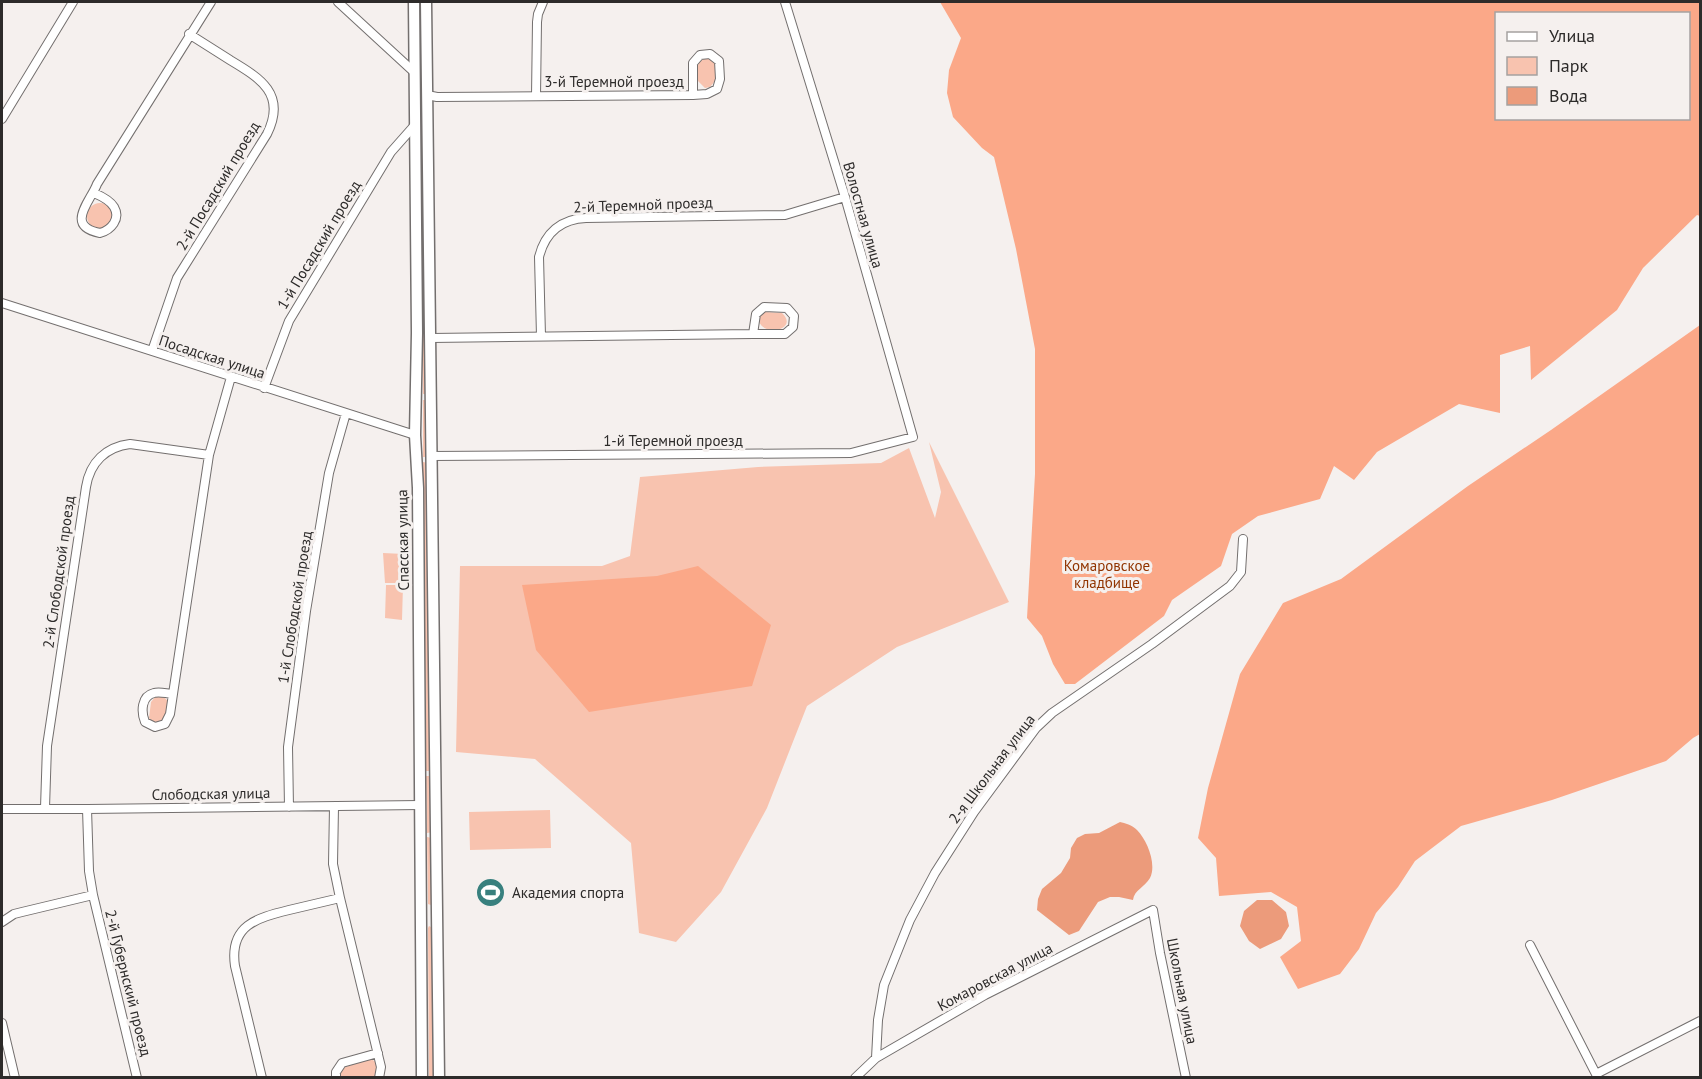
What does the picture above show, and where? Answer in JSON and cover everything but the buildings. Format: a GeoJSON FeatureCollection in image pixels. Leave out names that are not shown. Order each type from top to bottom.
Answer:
{"type":"FeatureCollection","features":[{"type":"Feature","properties":{"kind":"street"},"geometry":{"type":"LineString","coordinates":[[2,118],[73,2]]}},
{"type":"Feature","properties":{"kind":"street"},"geometry":{"type":"LineString","coordinates":[[94,193],[107,200],[116,213],[116,221],[112,228],[100,233],[88,229],[82,219],[84,206],[211,2]]}},
{"type":"Feature","properties":{"kind":"street"},"geometry":{"type":"LineString","coordinates":[[338,2],[414,72],[427,75]]}},
{"type":"Feature","properties":{"kind":"street","name":"Спасская улица"},"geometry":{"type":"LineString","coordinates":[[414,2],[417,333],[415,435],[418,488],[422,1077]]}},
{"type":"Feature","properties":{"kind":"street","name":"Спасская улица"},"geometry":{"type":"LineString","coordinates":[[426,2],[439,1077]]}},
{"type":"Feature","properties":{"kind":"street","name":"3-й Теремной проезд"},"geometry":{"type":"LineString","coordinates":[[536,96],[537,22],[543,2]]}},
{"type":"Feature","properties":{"kind":"street","name":"Волостная улица"},"geometry":{"type":"LineString","coordinates":[[785,2],[913,437]]}},
{"type":"Feature","properties":{"kind":"street","name":"2-й Посадский проезд"},"geometry":{"type":"LineString","coordinates":[[152,351],[177,278],[267,134],[273,118],[272,100],[258,78],[189,34]]}},
{"type":"Feature","properties":{"kind":"street","name":"3-й Теремной проезд"},"geometry":{"type":"LineString","coordinates":[[427,95],[437,97],[693,95],[713,93],[720,85],[720,67],[711,54],[700,55],[693,63],[693,95]]}},
{"type":"Feature","properties":{"kind":"street","name":"1-й Посадский проезд"},"geometry":{"type":"LineString","coordinates":[[264,388],[289,321],[391,152],[414,126]]}},
{"type":"Feature","properties":{"kind":"street","name":"2-й Теремной проезд"},"geometry":{"type":"LineString","coordinates":[[541,336],[539,257],[549,234],[562,224],[577,218],[784,215],[844,197]]}},
{"type":"Feature","properties":{"kind":"street","name":"Посадская улица"},"geometry":{"type":"LineString","coordinates":[[2,303],[415,435]]}},
{"type":"Feature","properties":{"kind":"street"},"geometry":{"type":"LineString","coordinates":[[431,338],[785,334],[793,327],[794,316],[787,308],[764,307],[756,314],[753,334]]}},
{"type":"Feature","properties":{"kind":"street"},"geometry":{"type":"LineString","coordinates":[[173,694],[159,692],[148,695],[143,705],[145,722],[155,727],[165,724],[170,714],[209,455],[231,377]]}},
{"type":"Feature","properties":{"kind":"street","name":"1-й Слободской проезд"},"geometry":{"type":"LineString","coordinates":[[289,807],[288,747],[306,611],[329,473],[346,413]]}},
{"type":"Feature","properties":{"kind":"street","name":"1-й Теремной проезд"},"geometry":{"type":"LineString","coordinates":[[431,456],[851,453],[913,437]]}},
{"type":"Feature","properties":{"kind":"street","name":"2-й Слободской проезд"},"geometry":{"type":"LineString","coordinates":[[45,808],[47,746],[90,471],[94,463],[106,452],[122,445],[130,444],[209,455]]}},
{"type":"Feature","properties":{"kind":"street","name":"2-я Школьная улица"},"geometry":{"type":"LineString","coordinates":[[876,1058],[878,1020],[884,985],[910,920],[935,873],[974,812],[1036,728],[1052,713],[1152,644],[1230,586],[1241,572],[1243,539]]}},
{"type":"Feature","properties":{"kind":"street","name":"Слободская улица"},"geometry":{"type":"LineString","coordinates":[[2,808],[420,806]]}},
{"type":"Feature","properties":{"kind":"street"},"geometry":{"type":"LineString","coordinates":[[334,807],[333,864],[378,1053],[381,1067],[379,1077]]}},
{"type":"Feature","properties":{"kind":"street","name":"2-й Губернский проезд"},"geometry":{"type":"LineString","coordinates":[[87,809],[89,871],[93,896],[137,1077]]}},
{"type":"Feature","properties":{"kind":"street","name":"2-й Губернский проезд"},"geometry":{"type":"LineString","coordinates":[[2,922],[14,914],[93,896]]}},
{"type":"Feature","properties":{"kind":"street"},"geometry":{"type":"LineString","coordinates":[[262,1077],[235,966],[236,942],[245,928],[259,918],[340,898]]}},
{"type":"Feature","properties":{"kind":"street","name":"Комаровская улица"},"geometry":{"type":"LineString","coordinates":[[855,1077],[876,1058],[985,995],[1153,910]]}},
{"type":"Feature","properties":{"kind":"street","name":"Школьная улица"},"geometry":{"type":"LineString","coordinates":[[1153,910],[1185,1077]]}},
{"type":"Feature","properties":{"kind":"street"},"geometry":{"type":"LineString","coordinates":[[421,912],[437,912]]}},
{"type":"Feature","properties":{"kind":"street"},"geometry":{"type":"LineString","coordinates":[[1530,945],[1597,1076],[1701,1021]]}},
{"type":"Feature","properties":{"kind":"street"},"geometry":{"type":"LineString","coordinates":[[2,1023],[15,1077]]}},
{"type":"Feature","properties":{"kind":"street"},"geometry":{"type":"LineString","coordinates":[[336,1077],[336,1072],[342,1063],[378,1053]]}},
{"type":"Feature","properties":{"kind":"green space","name":"Комаровское кладбище"},"geometry":{"type":"Polygon","coordinates":[[[940,2],[1700,2],[1700,216],[1697,215],[1643,268],[1617,310],[1531,380],[1530,346],[1500,355],[1500,413],[1459,404],[1377,452],[1354,480],[1334,466],[1320,499],[1258,516],[1232,534],[1221,566],[1172,600],[1164,616],[1075,684],[1065,684],[1053,664],[1042,636],[1027,618],[1035,474],[1035,349],[1016,249],[994,157],[982,148],[953,117],[947,93],[949,70],[961,38],[940,2]]]}},
{"type":"Feature","properties":{"kind":"green space"},"geometry":{"type":"Polygon","coordinates":[[[706,58],[715,64],[715,81],[710,87],[705,88],[698,81],[697,70],[698,64],[706,58]]]}},
{"type":"Feature","properties":{"kind":"green space"},"geometry":{"type":"Polygon","coordinates":[[[418,109],[423,109],[428,394],[423,394],[418,109]]]}},
{"type":"Feature","properties":{"kind":"green space"},"geometry":{"type":"Polygon","coordinates":[[[100,203],[109,207],[113,216],[109,225],[100,229],[91,225],[87,216],[91,207],[100,203]]]}},
{"type":"Feature","properties":{"kind":"green space"},"geometry":{"type":"Polygon","coordinates":[[[765,312],[782,313],[786,324],[778,330],[766,328],[761,325],[758,318],[765,312]]]}},
{"type":"Feature","properties":{"kind":"green space"},"geometry":{"type":"Polygon","coordinates":[[[1700,325],[1700,734],[1666,761],[1552,800],[1461,826],[1415,861],[1398,887],[1376,913],[1359,949],[1340,974],[1298,989],[1280,957],[1301,941],[1297,907],[1271,892],[1219,896],[1216,858],[1198,838],[1208,788],[1240,674],[1283,603],[1341,579],[1468,486],[1700,325]]]}},
{"type":"Feature","properties":{"kind":"green space"},"geometry":{"type":"Polygon","coordinates":[[[423,400],[428,400],[428,457],[423,457],[423,400]]]}},
{"type":"Feature","properties":{"kind":"green space"},"geometry":{"type":"Polygon","coordinates":[[[929,442],[1009,602],[897,647],[807,706],[767,808],[721,892],[676,942],[639,933],[631,843],[535,759],[456,752],[460,566],[602,566],[630,556],[640,477],[758,467],[881,463],[909,448],[935,518],[941,492],[929,442]]]}},
{"type":"Feature","properties":{"kind":"green space"},"geometry":{"type":"Polygon","coordinates":[[[423,462],[428,463],[431,771],[426,771],[423,462]]]}},
{"type":"Feature","properties":{"kind":"green space"},"geometry":{"type":"Polygon","coordinates":[[[383,553],[404,554],[403,583],[385,583],[383,553]]]}},
{"type":"Feature","properties":{"kind":"green space"},"geometry":{"type":"Polygon","coordinates":[[[698,566],[771,625],[752,686],[589,712],[536,650],[522,585],[657,576],[698,566]]]}},
{"type":"Feature","properties":{"kind":"green space"},"geometry":{"type":"Polygon","coordinates":[[[386,585],[403,585],[402,620],[385,618],[386,585]]]}},
{"type":"Feature","properties":{"kind":"green space"},"geometry":{"type":"Polygon","coordinates":[[[156,696],[164,698],[168,706],[165,720],[156,724],[149,718],[151,702],[156,696]]]}},
{"type":"Feature","properties":{"kind":"green space"},"geometry":{"type":"Polygon","coordinates":[[[426,776],[431,776],[433,832],[427,833],[426,776]]]}},
{"type":"Feature","properties":{"kind":"green space"},"geometry":{"type":"Polygon","coordinates":[[[550,810],[551,848],[470,850],[469,812],[550,810]]]}},
{"type":"Feature","properties":{"kind":"green space"},"geometry":{"type":"Polygon","coordinates":[[[427,837],[432,838],[433,904],[431,905],[428,904],[427,837]]]}},
{"type":"Feature","properties":{"kind":"green space"},"geometry":{"type":"Polygon","coordinates":[[[429,926],[433,928],[434,1078],[429,1077],[429,926]]]}},
{"type":"Feature","properties":{"kind":"green space"},"geometry":{"type":"Polygon","coordinates":[[[370,1059],[377,1062],[378,1073],[375,1076],[339,1078],[340,1072],[345,1067],[370,1059]]]}},
{"type":"Feature","properties":{"kind":"water"},"geometry":{"type":"Polygon","coordinates":[[[1120,822],[1135,828],[1141,834],[1152,859],[1150,878],[1135,894],[1133,900],[1110,897],[1098,902],[1079,931],[1069,935],[1037,910],[1042,889],[1061,873],[1070,858],[1071,848],[1077,838],[1085,834],[1099,833],[1120,822]]]}},
{"type":"Feature","properties":{"kind":"water"},"geometry":{"type":"Polygon","coordinates":[[[1257,900],[1272,900],[1286,912],[1289,926],[1281,939],[1260,949],[1249,941],[1240,926],[1244,911],[1257,900]]]}},
{"type":"Feature","properties":{"kind":"place","name":"Академия спорта"},"geometry":{"type":"Point","coordinates":[491,893]}}]}
